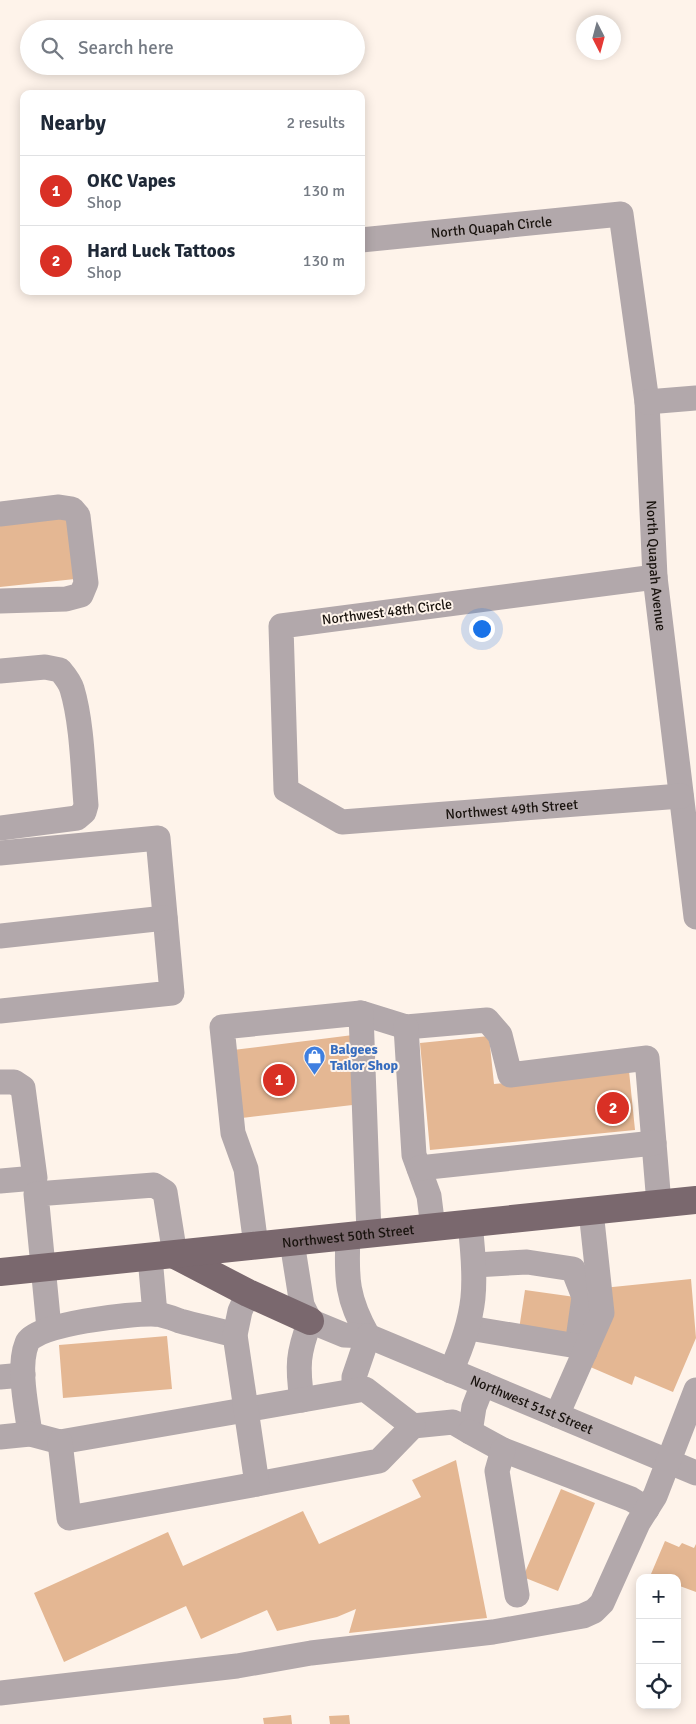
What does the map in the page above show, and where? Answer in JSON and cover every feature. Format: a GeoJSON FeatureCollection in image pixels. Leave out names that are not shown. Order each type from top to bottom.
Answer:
{"type":"FeatureCollection","features":[{"type":"Feature","properties":{"kind":"main road","name":"Northwest 50th Street"},"geometry":{"type":"LineString","coordinates":[[0,1272],[696,1200]]}},
{"type":"Feature","properties":{"kind":"main road"},"geometry":{"type":"LineString","coordinates":[[162,1256],[310,1321]]}},
{"type":"Feature","properties":{"kind":"street","name":"North Quapah Circle"},"geometry":{"type":"LineString","coordinates":[[365,240],[621,214]]}},
{"type":"Feature","properties":{"kind":"street","name":"North Quapah Avenue"},"geometry":{"type":"LineString","coordinates":[[621,214],[647,402],[655,577],[696,917]]}},
{"type":"Feature","properties":{"kind":"street"},"geometry":{"type":"LineString","coordinates":[[647,402],[696,398]]}},
{"type":"Feature","properties":{"kind":"street"},"geometry":{"type":"LineString","coordinates":[[0,514],[59,508],[72,509],[78,516],[86,583],[81,595],[66,599],[0,602]]}},
{"type":"Feature","properties":{"kind":"street","name":"Northwest 48th Circle"},"geometry":{"type":"LineString","coordinates":[[342,822],[286,790],[281,626],[655,577]]}},
{"type":"Feature","properties":{"kind":"street"},"geometry":{"type":"LineString","coordinates":[[0,671],[45,667],[60,670],[67,678],[72,689],[78,726],[86,805],[84,812],[77,818],[0,828]]}},
{"type":"Feature","properties":{"kind":"street","name":"Northwest 49th Street"},"geometry":{"type":"LineString","coordinates":[[342,822],[682,796]]}},
{"type":"Feature","properties":{"kind":"street"},"geometry":{"type":"LineString","coordinates":[[0,853],[158,838],[172,993],[0,1011]]}},
{"type":"Feature","properties":{"kind":"street"},"geometry":{"type":"LineString","coordinates":[[0,936],[165,918]]}},
{"type":"Feature","properties":{"kind":"street"},"geometry":{"type":"LineString","coordinates":[[354,1390],[354,1378],[368,1336],[354,1311],[348,1283],[359,1235],[361,1013]]}},
{"type":"Feature","properties":{"kind":"street"},"geometry":{"type":"LineString","coordinates":[[256,1246],[246,1169],[234,1133],[222,1027],[361,1013],[406,1027],[487,1020],[500,1035],[510,1075],[646,1058],[659,1204]]}},
{"type":"Feature","properties":{"kind":"street"},"geometry":{"type":"LineString","coordinates":[[406,1027],[414,1155],[430,1196],[433,1228]]}},
{"type":"Feature","properties":{"kind":"street"},"geometry":{"type":"LineString","coordinates":[[0,1082],[14,1082],[23,1088],[36,1186],[49,1328]]}},
{"type":"Feature","properties":{"kind":"street"},"geometry":{"type":"LineString","coordinates":[[419,1168],[654,1143]]}},
{"type":"Feature","properties":{"kind":"street"},"geometry":{"type":"LineString","coordinates":[[0,1181],[36,1186],[154,1185],[165,1192],[162,1256],[155,1314]]}},
{"type":"Feature","properties":{"kind":"street"},"geometry":{"type":"LineString","coordinates":[[558,1415],[581,1349],[602,1313],[591,1211]]}},
{"type":"Feature","properties":{"kind":"street"},"geometry":{"type":"LineString","coordinates":[[452,1371],[469,1328],[474,1289],[470,1224]]}},
{"type":"Feature","properties":{"kind":"street"},"geometry":{"type":"LineString","coordinates":[[292,1242],[302,1305],[310,1321],[299,1349],[298,1373],[302,1400]]}},
{"type":"Feature","properties":{"kind":"street"},"geometry":{"type":"LineString","coordinates":[[474,1265],[527,1262],[573,1269],[584,1296],[581,1349]]}},
{"type":"Feature","properties":{"kind":"street"},"geometry":{"type":"LineString","coordinates":[[248,1293],[240,1311],[235,1335],[257,1484]]}},
{"type":"Feature","properties":{"kind":"street"},"geometry":{"type":"LineString","coordinates":[[30,1434],[12,1376],[27,1341],[33,1335],[49,1328],[88,1321],[155,1314],[235,1335]]}},
{"type":"Feature","properties":{"kind":"street","name":"Northwest 51st Street"},"geometry":{"type":"LineString","coordinates":[[310,1321],[344,1335],[368,1336],[696,1473]]}},
{"type":"Feature","properties":{"kind":"street"},"geometry":{"type":"LineString","coordinates":[[469,1328],[581,1349]]}},
{"type":"Feature","properties":{"kind":"street"},"geometry":{"type":"LineString","coordinates":[[470,1432],[474,1407],[483,1384]]}},
{"type":"Feature","properties":{"kind":"street"},"geometry":{"type":"LineString","coordinates":[[0,1437],[30,1434],[60,1442],[365,1389],[413,1426]]}},
{"type":"Feature","properties":{"kind":"street"},"geometry":{"type":"LineString","coordinates":[[0,1692],[237,1666],[311,1653],[493,1632],[583,1616],[594,1611],[602,1603],[669,1462],[696,1390]]}},
{"type":"Feature","properties":{"kind":"street"},"geometry":{"type":"LineString","coordinates":[[60,1442],[69,1518],[379,1461],[413,1426],[453,1422],[502,1450],[622,1495],[647,1509]]}},
{"type":"Feature","properties":{"kind":"street"},"geometry":{"type":"LineString","coordinates":[[502,1450],[497,1471],[517,1595]]}},
{"type":"Feature","properties":{"kind":"building"},"geometry":{"type":"Polygon","coordinates":[[[68,517],[75,579],[0,587],[0,524],[68,517]]]}},
{"type":"Feature","properties":{"kind":"building"},"geometry":{"type":"Polygon","coordinates":[[[353,1035],[361,1104],[242,1118],[233,1050],[353,1035]]]}},
{"type":"Feature","properties":{"kind":"building"},"geometry":{"type":"Polygon","coordinates":[[[489,1036],[494,1084],[629,1071],[635,1130],[430,1150],[420,1043],[489,1036]]]}},
{"type":"Feature","properties":{"kind":"building"},"geometry":{"type":"Polygon","coordinates":[[[691,1279],[696,1338],[673,1392],[635,1376],[632,1385],[588,1366],[603,1288],[691,1279]]]}},
{"type":"Feature","properties":{"kind":"building"},"geometry":{"type":"Polygon","coordinates":[[[525,1290],[575,1297],[568,1344],[518,1336],[525,1290]]]}},
{"type":"Feature","properties":{"kind":"building"},"geometry":{"type":"Polygon","coordinates":[[[167,1336],[172,1389],[63,1398],[59,1345],[167,1336]]]}},
{"type":"Feature","properties":{"kind":"building"},"geometry":{"type":"Polygon","coordinates":[[[456,1460],[487,1618],[349,1633],[356,1609],[337,1617],[277,1631],[267,1610],[201,1639],[186,1606],[64,1662],[34,1593],[168,1532],[183,1566],[303,1511],[319,1544],[421,1497],[412,1480],[456,1460]]]}},
{"type":"Feature","properties":{"kind":"building"},"geometry":{"type":"Polygon","coordinates":[[[561,1489],[595,1503],[558,1591],[523,1577],[561,1489]]]}},
{"type":"Feature","properties":{"kind":"building"},"geometry":{"type":"Polygon","coordinates":[[[665,1541],[679,1547],[682,1543],[694,1548],[696,1544],[696,1592],[681,1586],[681,1574],[651,1574],[665,1541]]]}},
{"type":"Feature","properties":{"kind":"building"},"geometry":{"type":"Polygon","coordinates":[[[291,1715],[292,1724],[264,1724],[263,1718],[291,1715]]]}},
{"type":"Feature","properties":{"kind":"building"},"geometry":{"type":"Polygon","coordinates":[[[349,1715],[350,1724],[330,1724],[329,1716],[349,1715]]]}},
{"type":"Feature","properties":{"kind":"place","name":"Balgees Tailor Shop"},"geometry":{"type":"Point","coordinates":[314,1076]}},
{"type":"Feature","properties":{"kind":"place","name":"OKC Vapes"},"geometry":{"type":"Point","coordinates":[279,1080]}},
{"type":"Feature","properties":{"kind":"place","name":"Hard Luck Tattoos"},"geometry":{"type":"Point","coordinates":[613,1108]}}]}
